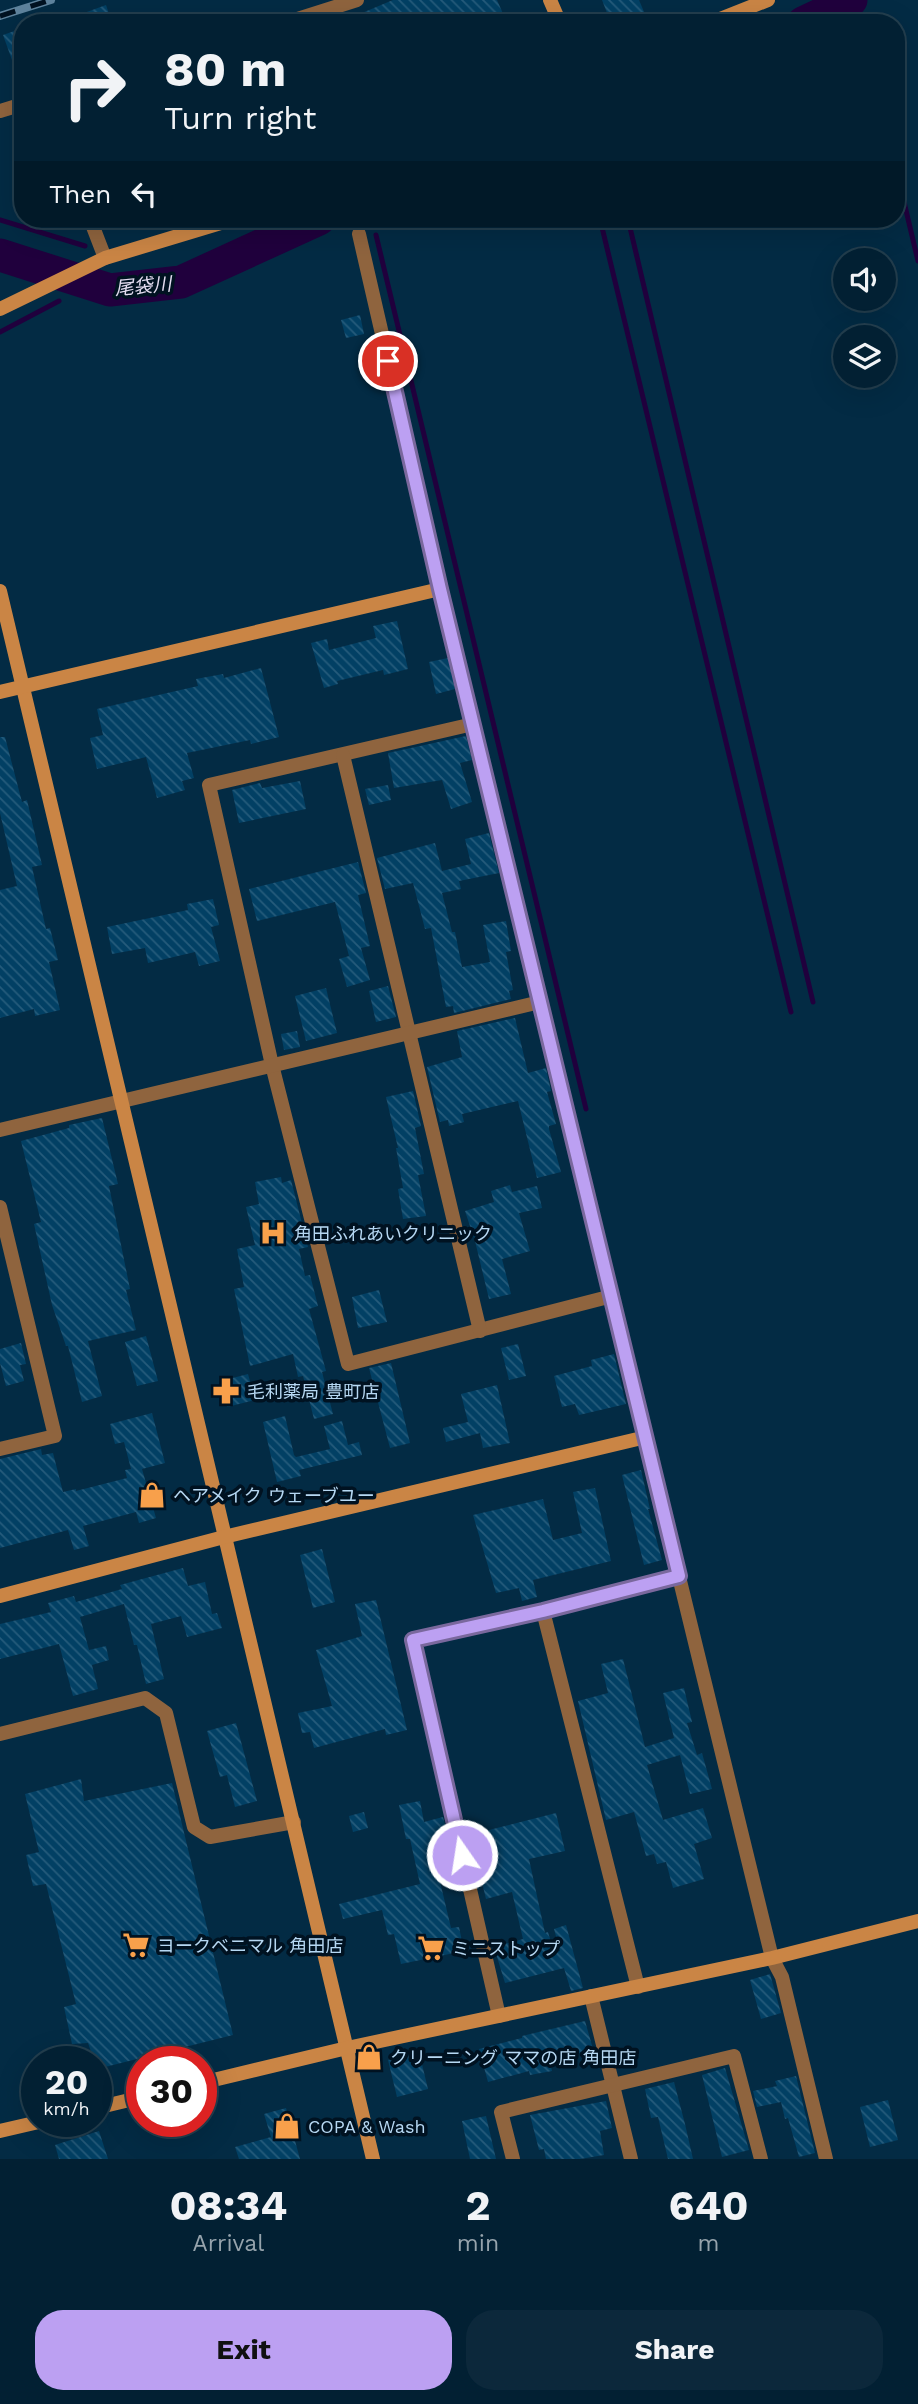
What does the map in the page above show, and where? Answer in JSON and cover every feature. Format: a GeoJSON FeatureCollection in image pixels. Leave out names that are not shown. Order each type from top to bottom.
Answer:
{"type":"FeatureCollection","features":[{"type":"Feature","properties":{"kind":"street"},"geometry":{"type":"LineString","coordinates":[[313,14],[357,0]]}},
{"type":"Feature","properties":{"kind":"street"},"geometry":{"type":"LineString","coordinates":[[733,14],[768,0]]}},
{"type":"Feature","properties":{"kind":"street"},"geometry":{"type":"LineString","coordinates":[[93,228],[104,258]]}},
{"type":"Feature","properties":{"kind":"street"},"geometry":{"type":"LineString","coordinates":[[0,309],[104,258],[203,228]]}},
{"type":"Feature","properties":{"kind":"street"},"geometry":{"type":"LineString","coordinates":[[359,234],[440,589],[679,1576],[772,1958],[782,1977],[827,2159]]}},
{"type":"Feature","properties":{"kind":"street"},"geometry":{"type":"LineString","coordinates":[[0,692],[440,589]]}},
{"type":"Feature","properties":{"kind":"street"},"geometry":{"type":"LineString","coordinates":[[0,591],[373,2159]]}},
{"type":"Feature","properties":{"kind":"street"},"geometry":{"type":"LineString","coordinates":[[473,724],[209,785],[272,1065],[348,1364],[612,1296]]}},
{"type":"Feature","properties":{"kind":"street"},"geometry":{"type":"LineString","coordinates":[[343,755],[480,1331]]}},
{"type":"Feature","properties":{"kind":"street"},"geometry":{"type":"LineString","coordinates":[[0,1130],[540,1002]]}},
{"type":"Feature","properties":{"kind":"street"},"geometry":{"type":"LineString","coordinates":[[0,1207],[55,1436],[0,1449]]}},
{"type":"Feature","properties":{"kind":"street"},"geometry":{"type":"LineString","coordinates":[[0,1596],[224,1538],[646,1437]]}},
{"type":"Feature","properties":{"kind":"street"},"geometry":{"type":"LineString","coordinates":[[499,2016],[413,1640],[543,1611],[679,1576]]}},
{"type":"Feature","properties":{"kind":"street"},"geometry":{"type":"LineString","coordinates":[[543,1611],[638,1987]]}},
{"type":"Feature","properties":{"kind":"street"},"geometry":{"type":"LineString","coordinates":[[0,1734],[145,1698],[166,1713],[194,1827],[210,1837],[294,1822]]}},
{"type":"Feature","properties":{"kind":"street"},"geometry":{"type":"LineString","coordinates":[[217,2079],[347,2048],[772,1958],[918,1921]]}},
{"type":"Feature","properties":{"kind":"street"},"geometry":{"type":"LineString","coordinates":[[591,1997],[631,2159]]}},
{"type":"Feature","properties":{"kind":"street"},"geometry":{"type":"LineString","coordinates":[[513,2159],[501,2112],[734,2056],[761,2159]]}},
{"type":"Feature","properties":{"kind":"street"},"geometry":{"type":"LineString","coordinates":[[0,2131],[21,2126]]}},
{"type":"Feature","properties":{"kind":"building"},"geometry":{"type":"Polygon","coordinates":[[[393,0],[497,0],[503,14],[360,14],[393,0]]]}},
{"type":"Feature","properties":{"kind":"building"},"geometry":{"type":"Polygon","coordinates":[[[602,0],[639,0],[645,14],[607,14],[602,0]]]}},
{"type":"Feature","properties":{"kind":"building"},"geometry":{"type":"Polygon","coordinates":[[[106,5],[109,14],[81,14],[106,5]]]}},
{"type":"Feature","properties":{"kind":"building"},"geometry":{"type":"Polygon","coordinates":[[[14,31],[14,66],[3,35],[14,31]]]}},
{"type":"Feature","properties":{"kind":"building"},"geometry":{"type":"Polygon","coordinates":[[[360,315],[364,334],[346,338],[341,320],[360,315]]]}},
{"type":"Feature","properties":{"kind":"building"},"geometry":{"type":"Polygon","coordinates":[[[397,621],[408,669],[384,675],[383,670],[337,681],[338,684],[324,688],[311,643],[327,639],[329,650],[376,638],[373,626],[397,621]]]}},
{"type":"Feature","properties":{"kind":"building"},"geometry":{"type":"Polygon","coordinates":[[[448,658],[455,689],[436,694],[429,662],[448,658]]]}},
{"type":"Feature","properties":{"kind":"building"},"geometry":{"type":"Polygon","coordinates":[[[261,668],[279,737],[187,753],[194,778],[182,781],[185,790],[157,798],[146,757],[97,769],[90,738],[103,735],[97,709],[198,686],[196,679],[223,674],[224,678],[261,668]]]}},
{"type":"Feature","properties":{"kind":"building"},"geometry":{"type":"Polygon","coordinates":[[[466,736],[472,760],[460,763],[472,802],[451,809],[442,780],[394,788],[388,753],[466,736]]]}},
{"type":"Feature","properties":{"kind":"building"},"geometry":{"type":"Polygon","coordinates":[[[0,737],[5,737],[22,802],[27,800],[42,865],[32,867],[46,929],[50,928],[58,960],[49,962],[60,1010],[35,1016],[34,1009],[0,1018],[0,890],[17,886],[0,813],[0,737]]]}},
{"type":"Feature","properties":{"kind":"building"},"geometry":{"type":"Polygon","coordinates":[[[300,781],[306,809],[239,823],[232,790],[260,783],[262,788],[300,781]]]}},
{"type":"Feature","properties":{"kind":"building"},"geometry":{"type":"Polygon","coordinates":[[[388,785],[391,800],[369,805],[365,789],[388,785]]]}},
{"type":"Feature","properties":{"kind":"building"},"geometry":{"type":"Polygon","coordinates":[[[489,833],[499,873],[459,881],[461,889],[442,893],[452,932],[455,932],[462,967],[490,962],[483,925],[506,921],[511,951],[506,952],[513,990],[509,991],[511,999],[454,1013],[453,1006],[446,1007],[431,928],[425,929],[413,883],[385,889],[377,858],[435,843],[442,871],[471,864],[465,839],[489,833]]]}},
{"type":"Feature","properties":{"kind":"building"},"geometry":{"type":"Polygon","coordinates":[[[358,862],[366,893],[358,895],[370,946],[361,948],[370,980],[347,987],[339,959],[349,956],[335,902],[257,921],[249,889],[358,862]]]}},
{"type":"Feature","properties":{"kind":"building"},"geometry":{"type":"Polygon","coordinates":[[[213,899],[219,925],[211,927],[220,961],[199,966],[195,952],[148,963],[145,948],[112,954],[107,927],[188,910],[187,904],[213,899]]]}},
{"type":"Feature","properties":{"kind":"building"},"geometry":{"type":"Polygon","coordinates":[[[388,986],[396,1017],[376,1022],[369,991],[388,986]]]}},
{"type":"Feature","properties":{"kind":"building"},"geometry":{"type":"Polygon","coordinates":[[[326,988],[337,1033],[306,1041],[295,996],[326,988]]]}},
{"type":"Feature","properties":{"kind":"building"},"geometry":{"type":"Polygon","coordinates":[[[515,1018],[528,1073],[546,1068],[551,1091],[547,1092],[556,1124],[549,1126],[549,1129],[561,1172],[537,1178],[518,1101],[462,1114],[464,1122],[449,1126],[448,1120],[440,1122],[427,1067],[462,1057],[457,1031],[515,1018]]]}},
{"type":"Feature","properties":{"kind":"building"},"geometry":{"type":"Polygon","coordinates":[[[297,1031],[300,1047],[284,1050],[281,1034],[297,1031]]]}},
{"type":"Feature","properties":{"kind":"building"},"geometry":{"type":"Polygon","coordinates":[[[413,1091],[421,1126],[415,1128],[424,1174],[418,1175],[426,1216],[403,1219],[398,1189],[403,1188],[398,1148],[386,1097],[413,1091]]]}},
{"type":"Feature","properties":{"kind":"building"},"geometry":{"type":"Polygon","coordinates":[[[102,1118],[118,1184],[109,1186],[130,1289],[126,1290],[136,1330],[88,1341],[102,1396],[82,1402],[68,1346],[52,1305],[34,1224],[41,1222],[21,1141],[69,1128],[69,1125],[102,1118]]]}},
{"type":"Feature","properties":{"kind":"building"},"geometry":{"type":"Polygon","coordinates":[[[281,1177],[282,1183],[291,1180],[308,1247],[299,1249],[305,1276],[310,1275],[318,1306],[309,1309],[326,1371],[322,1372],[333,1414],[314,1419],[303,1376],[298,1377],[293,1354],[250,1366],[234,1289],[244,1287],[237,1249],[255,1245],[246,1207],[259,1204],[255,1182],[281,1177]]]}},
{"type":"Feature","properties":{"kind":"building"},"geometry":{"type":"Polygon","coordinates":[[[510,1185],[512,1192],[537,1186],[542,1208],[519,1213],[530,1251],[502,1259],[511,1294],[489,1299],[465,1211],[494,1202],[491,1191],[510,1185]]]}},
{"type":"Feature","properties":{"kind":"building"},"geometry":{"type":"Polygon","coordinates":[[[379,1290],[387,1322],[358,1328],[352,1297],[379,1290]]]}},
{"type":"Feature","properties":{"kind":"building"},"geometry":{"type":"Polygon","coordinates":[[[146,1336],[158,1381],[137,1386],[125,1342],[146,1336]]]}},
{"type":"Feature","properties":{"kind":"building"},"geometry":{"type":"Polygon","coordinates":[[[21,1343],[26,1364],[20,1365],[24,1381],[6,1386],[0,1363],[0,1349],[21,1343]]]}},
{"type":"Feature","properties":{"kind":"building"},"geometry":{"type":"Polygon","coordinates":[[[518,1344],[526,1376],[509,1380],[501,1348],[518,1344]]]}},
{"type":"Feature","properties":{"kind":"building"},"geometry":{"type":"Polygon","coordinates":[[[614,1354],[626,1404],[579,1415],[575,1404],[562,1407],[554,1376],[592,1366],[591,1360],[614,1354]]]}},
{"type":"Feature","properties":{"kind":"building"},"geometry":{"type":"Polygon","coordinates":[[[391,1363],[410,1443],[390,1448],[369,1368],[391,1363]]]}},
{"type":"Feature","properties":{"kind":"building"},"geometry":{"type":"Polygon","coordinates":[[[248,1374],[255,1400],[227,1407],[221,1381],[248,1374]]]}},
{"type":"Feature","properties":{"kind":"building"},"geometry":{"type":"Polygon","coordinates":[[[497,1385],[510,1443],[483,1448],[480,1433],[446,1442],[443,1428],[468,1422],[461,1394],[497,1385]]]}},
{"type":"Feature","properties":{"kind":"building"},"geometry":{"type":"Polygon","coordinates":[[[152,1413],[165,1463],[142,1469],[156,1518],[139,1523],[136,1512],[83,1526],[89,1546],[74,1550],[68,1530],[0,1548],[0,1459],[41,1449],[42,1455],[53,1453],[63,1492],[127,1478],[125,1470],[131,1469],[124,1442],[115,1444],[110,1424],[152,1413]]]}},
{"type":"Feature","properties":{"kind":"building"},"geometry":{"type":"Polygon","coordinates":[[[285,1416],[296,1457],[330,1449],[324,1426],[342,1421],[348,1445],[359,1442],[362,1455],[299,1470],[301,1476],[277,1482],[263,1422],[285,1416]]]}},
{"type":"Feature","properties":{"kind":"building"},"geometry":{"type":"Polygon","coordinates":[[[641,1470],[662,1560],[644,1565],[622,1475],[641,1470]]]}},
{"type":"Feature","properties":{"kind":"building"},"geometry":{"type":"Polygon","coordinates":[[[595,1488],[611,1561],[533,1580],[537,1597],[522,1601],[519,1588],[496,1593],[473,1515],[543,1499],[553,1540],[582,1533],[573,1492],[595,1488]]]}},
{"type":"Feature","properties":{"kind":"building"},"geometry":{"type":"Polygon","coordinates":[[[322,1549],[335,1602],[313,1608],[300,1555],[322,1549]]]}},
{"type":"Feature","properties":{"kind":"building"},"geometry":{"type":"Polygon","coordinates":[[[183,1568],[188,1586],[205,1582],[212,1614],[217,1613],[222,1628],[187,1637],[181,1616],[151,1624],[164,1679],[146,1684],[124,1604],[80,1617],[89,1650],[106,1646],[109,1660],[92,1665],[98,1689],[73,1696],[59,1644],[0,1659],[0,1624],[51,1612],[48,1603],[74,1596],[76,1602],[122,1589],[120,1585],[183,1568]]]}},
{"type":"Feature","properties":{"kind":"building"},"geometry":{"type":"Polygon","coordinates":[[[376,1600],[407,1730],[386,1735],[385,1729],[314,1748],[310,1732],[302,1733],[298,1713],[332,1706],[316,1650],[362,1636],[355,1604],[376,1600]]]}},
{"type":"Feature","properties":{"kind":"building"},"geometry":{"type":"Polygon","coordinates":[[[623,1659],[645,1747],[674,1738],[663,1693],[684,1688],[692,1722],[687,1723],[697,1755],[702,1753],[712,1789],[690,1794],[680,1755],[647,1765],[663,1820],[703,1808],[712,1838],[694,1844],[704,1879],[673,1888],[666,1862],[657,1864],[654,1854],[646,1856],[634,1812],[606,1820],[578,1701],[608,1693],[601,1664],[623,1659]]]}},
{"type":"Feature","properties":{"kind":"building"},"geometry":{"type":"Polygon","coordinates":[[[236,1723],[257,1801],[235,1807],[227,1775],[220,1777],[207,1731],[236,1723]]]}},
{"type":"Feature","properties":{"kind":"building","name":"ヨークベニマル 角田店"},"geometry":{"type":"Polygon","coordinates":[[[81,1779],[84,1801],[172,1783],[233,2035],[189,2046],[126,2046],[126,2062],[112,2065],[112,2046],[72,2044],[64,2007],[76,2004],[46,1884],[33,1886],[26,1855],[39,1852],[25,1794],[81,1779]]]}},
{"type":"Feature","properties":{"kind":"building"},"geometry":{"type":"Polygon","coordinates":[[[420,1801],[424,1822],[443,1817],[447,1831],[436,1834],[444,1871],[438,1873],[451,1928],[459,1927],[464,1951],[401,1964],[394,1934],[388,1935],[382,1910],[343,1919],[339,1904],[420,1884],[399,1805],[420,1801]]]}},
{"type":"Feature","properties":{"kind":"building"},"geometry":{"type":"Polygon","coordinates":[[[364,1812],[368,1828],[353,1832],[349,1816],[364,1812]]]}},
{"type":"Feature","properties":{"kind":"building"},"geometry":{"type":"Polygon","coordinates":[[[556,1813],[565,1851],[529,1859],[545,1933],[548,1932],[554,1953],[560,1951],[554,1929],[566,1925],[583,1988],[571,1991],[564,1968],[505,1983],[494,1947],[523,1939],[512,1892],[486,1899],[479,1870],[490,1867],[481,1832],[556,1813]]]}},
{"type":"Feature","properties":{"kind":"building"},"geometry":{"type":"Polygon","coordinates":[[[770,1974],[781,2013],[761,2019],[750,1980],[770,1974]]]}},
{"type":"Feature","properties":{"kind":"building"},"geometry":{"type":"Polygon","coordinates":[[[585,2021],[593,2049],[550,2062],[552,2071],[530,2075],[529,2071],[488,2082],[479,2049],[585,2021]]]}},
{"type":"Feature","properties":{"kind":"building"},"geometry":{"type":"Polygon","coordinates":[[[419,2052],[428,2089],[397,2097],[388,2060],[419,2052]]]}},
{"type":"Feature","properties":{"kind":"building"},"geometry":{"type":"Polygon","coordinates":[[[725,2068],[749,2150],[722,2157],[702,2075],[725,2068]]]}},
{"type":"Feature","properties":{"kind":"building"},"geometry":{"type":"Polygon","coordinates":[[[796,2076],[815,2153],[799,2157],[781,2102],[757,2107],[753,2091],[777,2086],[775,2081],[796,2076]]]}},
{"type":"Feature","properties":{"kind":"building"},"geometry":{"type":"Polygon","coordinates":[[[674,2082],[693,2159],[668,2159],[658,2117],[651,2118],[645,2089],[674,2082]]]}},
{"type":"Feature","properties":{"kind":"building"},"geometry":{"type":"Polygon","coordinates":[[[888,2100],[898,2140],[870,2147],[860,2107],[888,2100]]]}},
{"type":"Feature","properties":{"kind":"building"},"geometry":{"type":"Polygon","coordinates":[[[606,2101],[612,2128],[600,2131],[604,2155],[580,2159],[546,2159],[544,2149],[539,2150],[530,2115],[606,2101]]]}},
{"type":"Feature","properties":{"kind":"building"},"geometry":{"type":"Polygon","coordinates":[[[286,2108],[300,2159],[239,2159],[235,2147],[271,2137],[264,2114],[286,2108]]]}},
{"type":"Feature","properties":{"kind":"building"},"geometry":{"type":"Polygon","coordinates":[[[486,2116],[496,2159],[470,2159],[462,2121],[486,2116]]]}},
{"type":"Feature","properties":{"kind":"building"},"geometry":{"type":"Polygon","coordinates":[[[80,2137],[101,2137],[108,2159],[59,2159],[55,2145],[80,2137]]]}},
{"type":"Feature","properties":{"kind":"waterway","name":"尾袋川"},"geometry":{"type":"LineString","coordinates":[[822,14],[851,0]]}},
{"type":"Feature","properties":{"kind":"waterway"},"geometry":{"type":"LineString","coordinates":[[905,206],[918,261]]}},
{"type":"Feature","properties":{"kind":"waterway"},"geometry":{"type":"LineString","coordinates":[[0,220],[14,224]]}},
{"type":"Feature","properties":{"kind":"waterway"},"geometry":{"type":"LineString","coordinates":[[26,228],[85,246]]}},
{"type":"Feature","properties":{"kind":"waterway","name":"尾袋川"},"geometry":{"type":"LineString","coordinates":[[0,255],[110,290],[181,282],[299,228]]}},
{"type":"Feature","properties":{"kind":"waterway"},"geometry":{"type":"LineString","coordinates":[[602,228],[791,1012]]}},
{"type":"Feature","properties":{"kind":"waterway"},"geometry":{"type":"LineString","coordinates":[[630,228],[813,1002]]}},
{"type":"Feature","properties":{"kind":"waterway"},"geometry":{"type":"LineString","coordinates":[[376,235],[586,1109]]}},
{"type":"Feature","properties":{"kind":"waterway"},"geometry":{"type":"LineString","coordinates":[[75,292],[90,284]]}},
{"type":"Feature","properties":{"kind":"waterway"},"geometry":{"type":"LineString","coordinates":[[0,332],[59,301]]}},
{"type":"Feature","properties":{"kind":"railway"},"geometry":{"type":"LineString","coordinates":[[0,16],[51,0]]}},
{"type":"Feature","properties":{"kind":"place","name":"角田ふれあいクリニック"},"geometry":{"type":"Point","coordinates":[273,1233]}},
{"type":"Feature","properties":{"kind":"place","name":"毛利薬局 豊町店"},"geometry":{"type":"Point","coordinates":[226,1391]}},
{"type":"Feature","properties":{"kind":"place","name":"ヘアメイク ウェーブユー"},"geometry":{"type":"Point","coordinates":[152,1495]}},
{"type":"Feature","properties":{"kind":"place","name":"ヨークベニマル 角田店"},"geometry":{"type":"Point","coordinates":[136,1945]}},
{"type":"Feature","properties":{"kind":"place","name":"ミニストップ"},"geometry":{"type":"Point","coordinates":[431,1948]}},
{"type":"Feature","properties":{"kind":"place","name":"クリーニング ママの店 角田店"},"geometry":{"type":"Point","coordinates":[369,2057]}},
{"type":"Feature","properties":{"kind":"place","name":"COPA & Wash"},"geometry":{"type":"Point","coordinates":[287,2126]}},
{"type":"Feature","properties":{"kind":"route"},"geometry":{"type":"LineString","coordinates":[[388,361],[440,589],[679,1576],[543,1611],[413,1640],[462,1855]]}}]}
